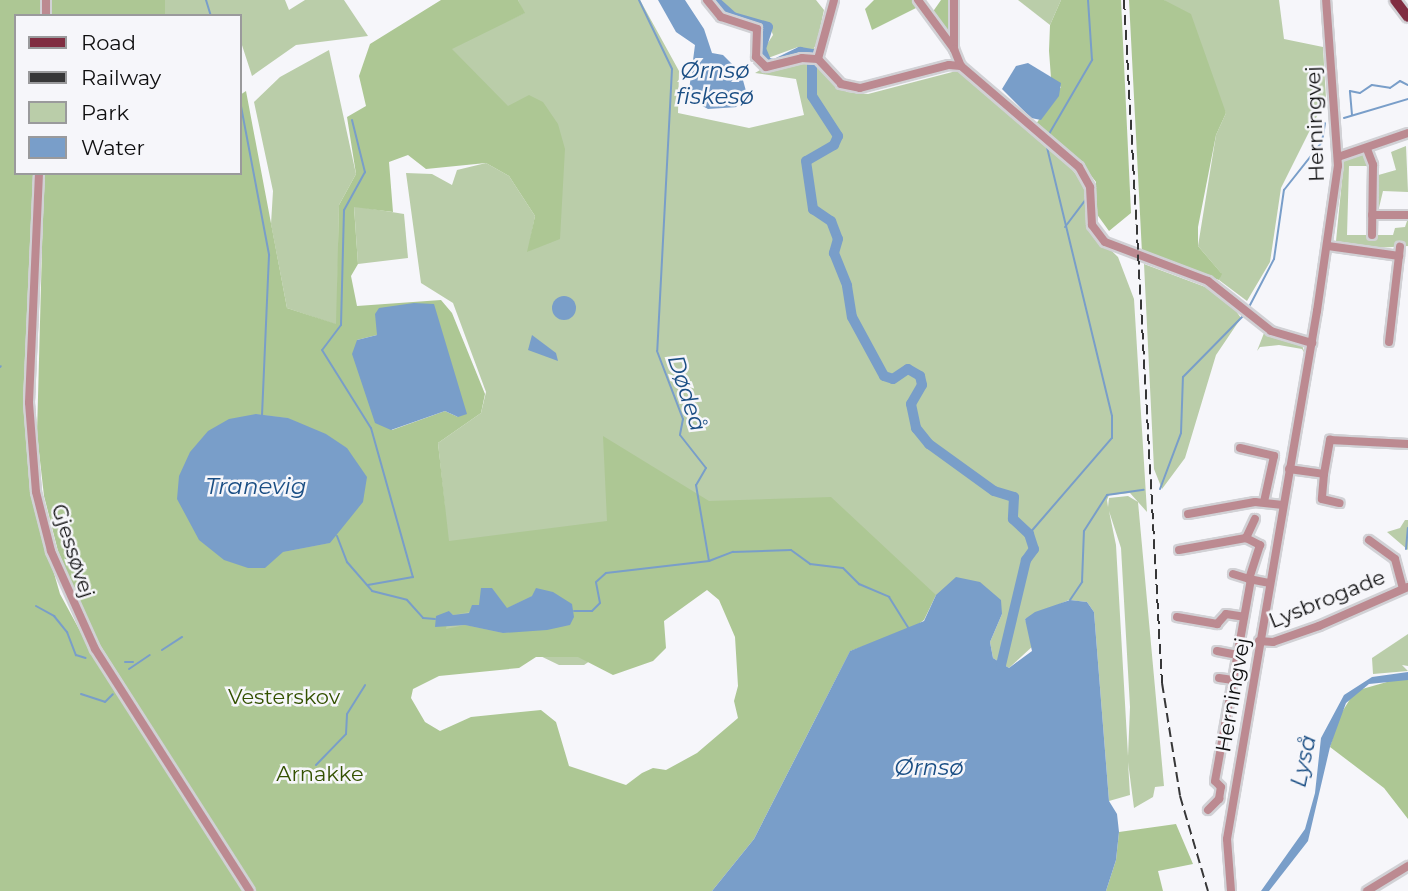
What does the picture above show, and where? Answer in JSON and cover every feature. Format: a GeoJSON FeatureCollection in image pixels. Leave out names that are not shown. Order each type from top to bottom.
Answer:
{"type":"FeatureCollection","features":[{"type":"Feature","properties":{"kind":"main road"},"geometry":{"type":"LineString","coordinates":[[1395,0],[1408,17]]}},
{"type":"Feature","properties":{"kind":"street"},"geometry":{"type":"LineString","coordinates":[[707,0],[721,17],[757,29],[756,57],[766,67],[808,58],[818,59],[841,84],[860,89],[948,65],[961,66]]}},
{"type":"Feature","properties":{"kind":"street"},"geometry":{"type":"LineString","coordinates":[[818,59],[834,0]]}},
{"type":"Feature","properties":{"kind":"street"},"geometry":{"type":"LineString","coordinates":[[918,0],[954,49],[961,66],[1079,167],[1090,187],[1092,225],[1105,242],[1208,281],[1262,326],[1312,344]]}},
{"type":"Feature","properties":{"kind":"street"},"geometry":{"type":"LineString","coordinates":[[954,0],[954,49]]}},
{"type":"Feature","properties":{"kind":"street","name":"Herningvej"},"geometry":{"type":"LineString","coordinates":[[1231,891],[1226,846],[1328,246],[1338,157],[1326,0]]}},
{"type":"Feature","properties":{"kind":"street"},"geometry":{"type":"LineString","coordinates":[[1338,157],[1408,133]]}},
{"type":"Feature","properties":{"kind":"street"},"geometry":{"type":"LineString","coordinates":[[1367,149],[1373,165],[1372,235]]}},
{"type":"Feature","properties":{"kind":"street","name":"Gjessøvej"},"geometry":{"type":"LineString","coordinates":[[39,175],[29,403],[36,492],[51,551],[95,649],[250,891]]}},
{"type":"Feature","properties":{"kind":"street"},"geometry":{"type":"LineString","coordinates":[[1372,215],[1408,215]]}},
{"type":"Feature","properties":{"kind":"street"},"geometry":{"type":"LineString","coordinates":[[1328,246],[1400,252],[1389,342]]}},
{"type":"Feature","properties":{"kind":"street"},"geometry":{"type":"LineString","coordinates":[[1340,503],[1322,499],[1330,440],[1408,444]]}},
{"type":"Feature","properties":{"kind":"street"},"geometry":{"type":"LineString","coordinates":[[1240,448],[1274,456],[1264,502]]}},
{"type":"Feature","properties":{"kind":"street"},"geometry":{"type":"LineString","coordinates":[[1289,469],[1324,474]]}},
{"type":"Feature","properties":{"kind":"street"},"geometry":{"type":"LineString","coordinates":[[1188,514],[1264,502],[1283,505]]}},
{"type":"Feature","properties":{"kind":"street"},"geometry":{"type":"LineString","coordinates":[[1246,538],[1255,519]]}},
{"type":"Feature","properties":{"kind":"street"},"geometry":{"type":"LineString","coordinates":[[1179,550],[1246,538],[1260,545],[1250,579],[1215,781],[1221,787],[1219,799],[1208,810]]}},
{"type":"Feature","properties":{"kind":"street"},"geometry":{"type":"LineString","coordinates":[[1369,540],[1395,559],[1406,588]]}},
{"type":"Feature","properties":{"kind":"street"},"geometry":{"type":"LineString","coordinates":[[1233,574],[1269,583]]}},
{"type":"Feature","properties":{"kind":"street","name":"Lysbrogade"},"geometry":{"type":"LineString","coordinates":[[1259,641],[1273,642],[1319,626],[1406,588]]}},
{"type":"Feature","properties":{"kind":"street"},"geometry":{"type":"LineString","coordinates":[[1177,617],[1217,624],[1226,614],[1244,617]]}},
{"type":"Feature","properties":{"kind":"street"},"geometry":{"type":"LineString","coordinates":[[1217,651],[1238,654]]}},
{"type":"Feature","properties":{"kind":"street"},"geometry":{"type":"LineString","coordinates":[[1219,678],[1233,681]]}},
{"type":"Feature","properties":{"kind":"street"},"geometry":{"type":"LineString","coordinates":[[1225,730],[1244,734]]}},
{"type":"Feature","properties":{"kind":"street"},"geometry":{"type":"LineString","coordinates":[[1367,891],[1408,866]]}},
{"type":"Feature","properties":{"kind":"green space"},"geometry":{"type":"Polygon","coordinates":[[[0,0],[42,0],[41,14],[14,14],[14,175],[34,175],[26,437],[39,521],[60,594],[91,651],[243,891],[0,891],[0,0]]]}},
{"type":"Feature","properties":{"kind":"green space"},"geometry":{"type":"Polygon","coordinates":[[[52,0],[165,0],[165,14],[52,14],[52,0]]]}},
{"type":"Feature","properties":{"kind":"green space"},"geometry":{"type":"Polygon","coordinates":[[[165,0],[285,0],[289,10],[305,0],[344,0],[368,36],[296,45],[252,76],[242,45],[242,14],[163,14],[165,0]]]}},
{"type":"Feature","properties":{"kind":"green space","name":"Vesterskov"},"geometry":{"type":"Polygon","coordinates":[[[441,0],[518,0],[525,13],[452,49],[508,106],[529,95],[543,102],[558,124],[565,149],[560,239],[527,252],[535,216],[509,176],[486,163],[426,169],[408,155],[389,162],[393,212],[354,207],[358,264],[351,276],[357,306],[441,300],[452,313],[485,394],[481,413],[438,443],[449,541],[607,521],[603,436],[709,501],[831,497],[936,595],[924,620],[910,630],[850,651],[754,839],[712,891],[256,891],[93,634],[58,551],[44,496],[37,434],[44,175],[242,175],[242,94],[246,91],[287,308],[336,324],[339,205],[356,174],[347,117],[366,106],[359,76],[370,44],[441,0]],[[377,335],[357,340],[392,430],[445,411],[458,417],[377,335]],[[256,414],[283,552],[330,543],[347,448],[288,418],[256,414]],[[707,590],[664,621],[666,648],[653,661],[613,675],[578,657],[536,657],[519,668],[439,676],[413,689],[411,698],[425,722],[440,731],[471,717],[541,710],[556,722],[569,766],[626,785],[653,768],[666,770],[697,753],[738,718],[734,701],[738,686],[735,637],[719,600],[707,590]],[[532,596],[506,609],[479,605],[469,612],[453,615],[449,611],[446,629],[465,625],[503,633],[570,625],[532,596]]]}},
{"type":"Feature","properties":{"kind":"green space"},"geometry":{"type":"Polygon","coordinates":[[[518,0],[640,0],[679,71],[678,113],[749,128],[804,115],[796,79],[755,73],[799,47],[814,47],[820,68],[847,92],[868,94],[960,70],[1066,162],[1083,183],[1090,230],[1118,257],[1134,299],[1147,512],[1130,493],[1109,495],[1107,500],[1108,507],[1109,498],[1128,496],[1138,502],[1164,786],[1155,787],[1153,797],[1134,808],[1128,762],[1130,795],[1109,801],[1094,612],[1087,602],[1069,600],[1025,619],[1034,645],[1009,668],[993,658],[990,642],[1002,614],[936,595],[850,651],[820,709],[710,580],[584,665],[559,665],[530,651],[255,629],[240,175],[292,346],[445,510],[438,443],[481,413],[486,392],[453,303],[421,283],[406,173],[432,174],[452,185],[457,170],[486,163],[509,176],[535,216],[528,252],[540,213],[451,48],[524,13],[518,0]],[[1109,511],[1116,545],[1128,756],[1130,707],[1121,548],[1109,511]]]}},
{"type":"Feature","properties":{"kind":"green space"},"geometry":{"type":"Polygon","coordinates":[[[717,0],[816,0],[824,10],[816,47],[798,47],[768,58],[764,49],[773,35],[769,24],[735,16],[717,0]]]}},
{"type":"Feature","properties":{"kind":"green space"},"geometry":{"type":"Polygon","coordinates":[[[874,0],[913,0],[918,7],[872,30],[865,9],[874,0]]]}},
{"type":"Feature","properties":{"kind":"green space"},"geometry":{"type":"Polygon","coordinates":[[[941,0],[950,0],[950,37],[932,13],[941,0]]]}},
{"type":"Feature","properties":{"kind":"green space"},"geometry":{"type":"Polygon","coordinates":[[[1018,0],[1061,0],[1050,25],[1018,0]]]}},
{"type":"Feature","properties":{"kind":"green space"},"geometry":{"type":"Polygon","coordinates":[[[1061,0],[1121,0],[1131,213],[1109,231],[1096,213],[1096,182],[1079,160],[1036,124],[1061,87],[1051,78],[1049,51],[1050,25],[1061,0]]]}},
{"type":"Feature","properties":{"kind":"green space"},"geometry":{"type":"Polygon","coordinates":[[[1129,0],[1164,0],[1191,14],[1226,113],[1216,135],[1198,227],[1198,246],[1222,274],[1219,280],[1142,253],[1129,0]]]}},
{"type":"Feature","properties":{"kind":"green space"},"geometry":{"type":"Polygon","coordinates":[[[1164,0],[1279,0],[1284,39],[1323,47],[1326,98],[1281,188],[1270,262],[1247,301],[1219,280],[1221,273],[1198,246],[1216,135],[1226,113],[1164,0]]]}},
{"type":"Feature","properties":{"kind":"green space"},"geometry":{"type":"Polygon","coordinates":[[[329,50],[356,174],[339,205],[337,325],[287,308],[271,224],[273,191],[254,102],[280,77],[329,50]]]}},
{"type":"Feature","properties":{"kind":"green space"},"geometry":{"type":"Polygon","coordinates":[[[1406,146],[1408,192],[1383,191],[1378,212],[1375,176],[1396,170],[1391,152],[1406,146]]]}},
{"type":"Feature","properties":{"kind":"green space"},"geometry":{"type":"Polygon","coordinates":[[[1363,153],[1370,166],[1349,166],[1347,235],[1393,235],[1395,228],[1405,227],[1408,218],[1408,246],[1376,248],[1336,241],[1344,160],[1363,153]]]}},
{"type":"Feature","properties":{"kind":"green space"},"geometry":{"type":"Polygon","coordinates":[[[354,206],[404,214],[408,258],[358,264],[354,206]]]}},
{"type":"Feature","properties":{"kind":"green space"},"geometry":{"type":"Polygon","coordinates":[[[1144,264],[1224,294],[1241,318],[1216,355],[1185,458],[1162,489],[1154,469],[1144,264]]]}},
{"type":"Feature","properties":{"kind":"green space"},"geometry":{"type":"Polygon","coordinates":[[[1264,333],[1302,345],[1305,354],[1302,349],[1279,345],[1260,347],[1257,351],[1264,333]]]}},
{"type":"Feature","properties":{"kind":"green space"},"geometry":{"type":"Polygon","coordinates":[[[1405,520],[1408,520],[1408,550],[1387,532],[1400,528],[1405,520]]]}},
{"type":"Feature","properties":{"kind":"green space"},"geometry":{"type":"Polygon","coordinates":[[[1408,634],[1408,666],[1402,665],[1408,671],[1373,674],[1372,658],[1408,634]]]}},
{"type":"Feature","properties":{"kind":"green space"},"geometry":{"type":"Polygon","coordinates":[[[1394,680],[1408,680],[1408,819],[1384,788],[1330,747],[1339,717],[1355,691],[1394,680]]]}},
{"type":"Feature","properties":{"kind":"green space"},"geometry":{"type":"Polygon","coordinates":[[[1176,824],[1193,864],[1158,871],[1163,891],[1106,891],[1116,860],[1119,832],[1176,824]]]}},
{"type":"Feature","properties":{"kind":"water","name":"Ørnsø fiskesø"},"geometry":{"type":"Polygon","coordinates":[[[658,0],[685,0],[704,29],[712,53],[723,55],[741,73],[746,91],[738,107],[708,109],[688,98],[695,45],[676,32],[658,0]]]}},
{"type":"Feature","properties":{"kind":"water"},"geometry":{"type":"Polygon","coordinates":[[[1028,63],[1061,83],[1059,96],[1041,120],[1031,118],[1002,89],[1016,66],[1028,63]]]}},
{"type":"Feature","properties":{"kind":"water"},"geometry":{"type":"Polygon","coordinates":[[[564,296],[573,299],[576,308],[573,317],[564,320],[555,317],[552,308],[555,299],[564,296]]]}},
{"type":"Feature","properties":{"kind":"water"},"geometry":{"type":"Polygon","coordinates":[[[414,303],[434,304],[467,414],[458,417],[445,411],[391,430],[375,423],[352,354],[357,340],[377,335],[375,314],[379,308],[414,303]]]}},
{"type":"Feature","properties":{"kind":"water"},"geometry":{"type":"Polygon","coordinates":[[[532,335],[556,353],[558,361],[528,350],[532,335]]]}},
{"type":"Feature","properties":{"kind":"water","name":"Tranevig"},"geometry":{"type":"Polygon","coordinates":[[[256,414],[288,418],[326,434],[347,448],[367,477],[363,502],[330,543],[283,552],[265,568],[248,568],[224,560],[199,540],[177,499],[179,476],[190,452],[208,431],[229,419],[256,414]]]}},
{"type":"Feature","properties":{"kind":"water","name":"Ørnsø"},"geometry":{"type":"Polygon","coordinates":[[[956,577],[980,582],[1001,600],[1002,614],[990,642],[993,658],[1009,668],[1032,651],[1025,619],[1035,612],[1070,600],[1087,602],[1094,612],[1109,801],[1117,814],[1119,832],[1116,860],[1106,891],[712,891],[754,839],[850,651],[924,621],[936,595],[956,577]]]}},
{"type":"Feature","properties":{"kind":"water"},"geometry":{"type":"Polygon","coordinates":[[[481,588],[492,588],[507,608],[532,596],[536,588],[553,592],[572,604],[574,617],[570,625],[547,630],[503,633],[465,625],[435,627],[436,616],[449,611],[453,615],[469,613],[472,605],[479,605],[481,588]]]}},
{"type":"Feature","properties":{"kind":"water"},"geometry":{"type":"Polygon","coordinates":[[[1408,672],[1408,680],[1369,684],[1346,703],[1330,747],[1308,841],[1269,891],[1261,891],[1305,829],[1315,793],[1321,738],[1344,695],[1372,677],[1408,672]]]}},
{"type":"Feature","properties":{"kind":"waterway"},"geometry":{"type":"LineString","coordinates":[[206,0],[210,14]]}},
{"type":"Feature","properties":{"kind":"waterway","name":"Dødeå"},"geometry":{"type":"LineString","coordinates":[[639,0],[672,69],[657,351],[683,419],[680,435],[706,468],[696,485],[709,561],[733,552],[791,550],[810,564],[843,568],[859,584],[889,597],[910,630]]}},
{"type":"Feature","properties":{"kind":"waterway"},"geometry":{"type":"LineString","coordinates":[[714,0],[733,17],[768,27],[761,49],[767,63],[775,64],[800,52],[812,54],[812,96],[838,136],[834,145],[806,161],[813,209],[831,221],[838,239],[834,253],[847,286],[852,317],[884,376],[893,379],[908,369],[920,376],[922,385],[911,404],[916,428],[929,444],[994,491],[1014,497],[1013,519],[1029,534],[1034,549],[1026,560],[1001,665]]}},
{"type":"Feature","properties":{"kind":"waterway"},"geometry":{"type":"LineString","coordinates":[[1049,134],[1092,60],[1088,0]]}},
{"type":"Feature","properties":{"kind":"waterway"},"geometry":{"type":"LineString","coordinates":[[1352,115],[1350,91],[1360,93],[1372,85],[1390,88],[1400,81],[1408,85]]}},
{"type":"Feature","properties":{"kind":"waterway"},"geometry":{"type":"LineString","coordinates":[[1344,118],[1408,99]]}},
{"type":"Feature","properties":{"kind":"waterway"},"geometry":{"type":"LineString","coordinates":[[242,112],[269,255],[262,415]]}},
{"type":"Feature","properties":{"kind":"waterway"},"geometry":{"type":"LineString","coordinates":[[352,120],[365,172],[344,210],[341,325],[322,350],[371,428],[413,577],[368,585]]}},
{"type":"Feature","properties":{"kind":"waterway"},"geometry":{"type":"LineString","coordinates":[[1249,307],[1274,259],[1284,190],[1322,142],[1325,123]]}},
{"type":"Feature","properties":{"kind":"waterway"},"geometry":{"type":"LineString","coordinates":[[1029,534],[1112,438],[1112,416],[1046,144]]}},
{"type":"Feature","properties":{"kind":"waterway"},"geometry":{"type":"LineString","coordinates":[[1065,227],[1085,200]]}},
{"type":"Feature","properties":{"kind":"waterway"},"geometry":{"type":"LineString","coordinates":[[1160,489],[1181,433],[1183,377],[1244,315]]}},
{"type":"Feature","properties":{"kind":"waterway"},"geometry":{"type":"LineString","coordinates":[[1070,600],[1082,582],[1084,531],[1107,495],[1144,490]]}},
{"type":"Feature","properties":{"kind":"waterway"},"geometry":{"type":"LineString","coordinates":[[1406,549],[1408,528]]}},
{"type":"Feature","properties":{"kind":"waterway"},"geometry":{"type":"LineString","coordinates":[[337,536],[347,562],[372,591],[407,600],[423,618],[435,619]]}},
{"type":"Feature","properties":{"kind":"waterway"},"geometry":{"type":"LineString","coordinates":[[574,611],[592,611],[600,603],[596,582],[606,573],[709,561]]}},
{"type":"Feature","properties":{"kind":"waterway"},"geometry":{"type":"LineString","coordinates":[[36,606],[54,616],[67,632],[76,655],[86,658]]}},
{"type":"Feature","properties":{"kind":"waterway"},"geometry":{"type":"LineString","coordinates":[[162,650],[182,637]]}},
{"type":"Feature","properties":{"kind":"waterway"},"geometry":{"type":"LineString","coordinates":[[129,669],[150,655]]}},
{"type":"Feature","properties":{"kind":"waterway"},"geometry":{"type":"LineString","coordinates":[[125,662],[133,662]]}},
{"type":"Feature","properties":{"kind":"waterway"},"geometry":{"type":"LineString","coordinates":[[316,765],[346,734],[347,714],[365,685]]}},
{"type":"Feature","properties":{"kind":"waterway"},"geometry":{"type":"LineString","coordinates":[[81,694],[105,702],[113,694]]}},
{"type":"Feature","properties":{"kind":"railway"},"geometry":{"type":"LineString","coordinates":[[1124,0],[1162,683],[1180,796],[1208,891]]}},
{"type":"Feature","properties":{"kind":"water label","name":"Lyså"},"geometry":{"type":"Point","coordinates":[1303,761]}},
{"type":"Feature","properties":{"kind":"park label","name":"Arnakke"},"geometry":{"type":"Point","coordinates":[320,774]}}]}
